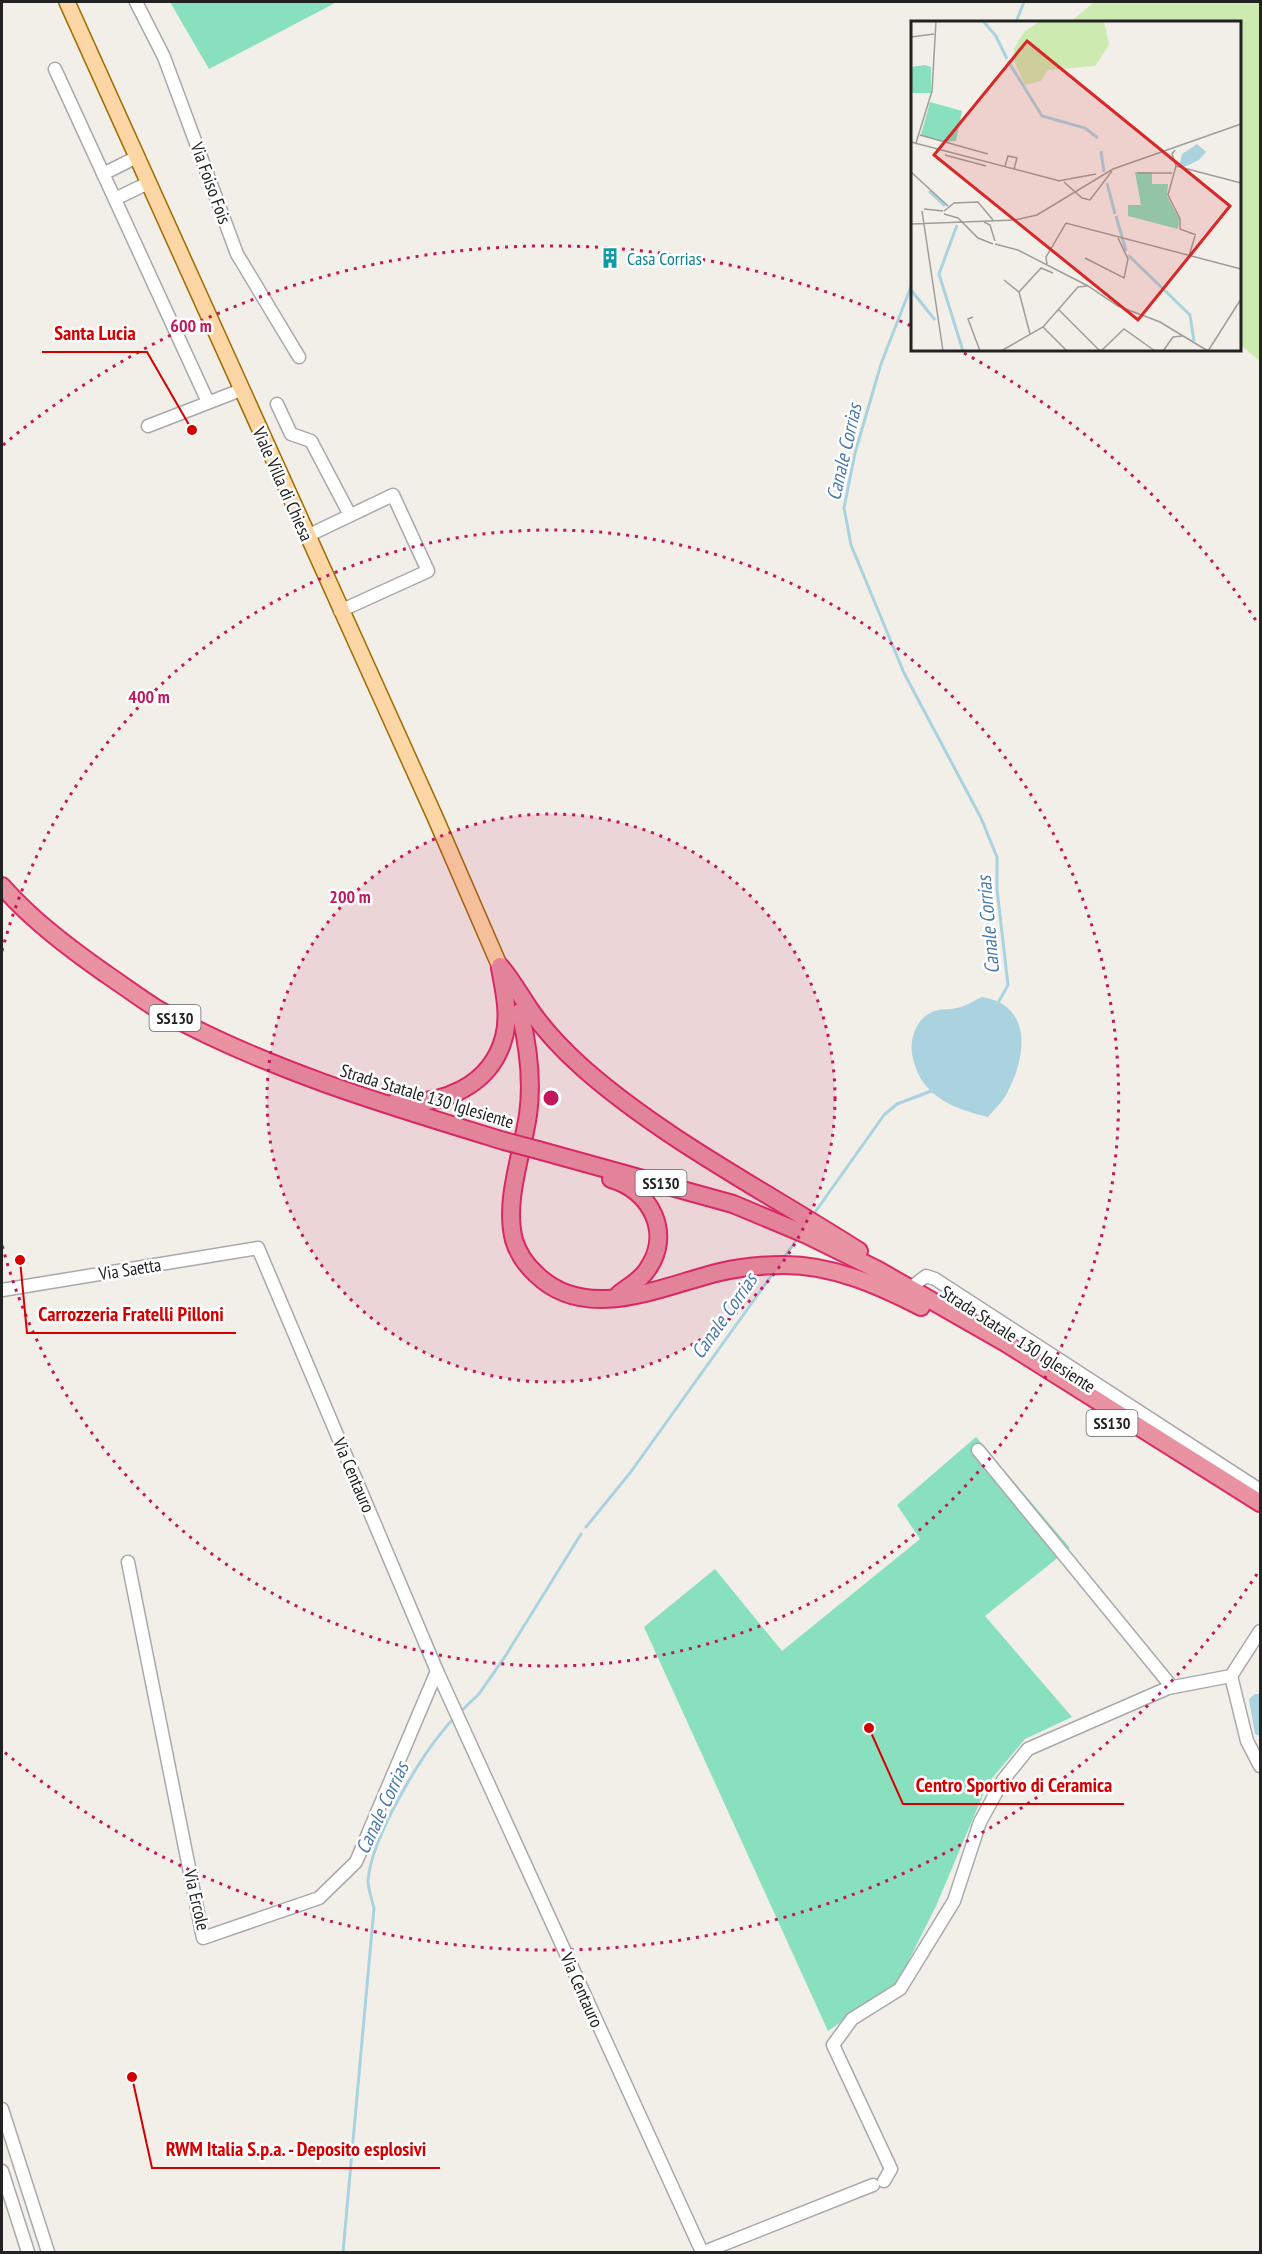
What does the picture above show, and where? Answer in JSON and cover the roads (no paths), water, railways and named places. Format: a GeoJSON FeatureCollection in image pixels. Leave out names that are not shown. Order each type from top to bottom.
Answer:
{"type":"FeatureCollection","features":[{"type":"Feature","properties":{"kind":"highway","name":"Strada Statale 130 Iglesiente"},"geometry":{"type":"LineString","coordinates":[[2,886],[66,946],[157,1009],[251,1056],[327,1086],[406,1108],[504,1141],[708,1196],[779,1222],[811,1229],[1004,1342],[1260,1503]]}},
{"type":"Feature","properties":{"kind":"highway"},"geometry":{"type":"LineString","coordinates":[[406,1108],[436,1101],[471,1085],[484,1073],[505,1036],[506,1004],[500,966]]}},
{"type":"Feature","properties":{"kind":"highway"},"geometry":{"type":"LineString","coordinates":[[500,966],[510,977],[531,1012],[559,1045],[599,1081],[662,1128],[792,1208],[811,1229],[914,1285],[1004,1342]]}},
{"type":"Feature","properties":{"kind":"highway"},"geometry":{"type":"LineString","coordinates":[[520,1012],[530,1061],[530,1088],[510,1224],[515,1244],[532,1271],[558,1292],[588,1299],[615,1298],[723,1271],[787,1265],[854,1276],[891,1291],[964,1329]]}},
{"type":"Feature","properties":{"kind":"highway"},"geometry":{"type":"LineString","coordinates":[[539,1150],[568,1167],[629,1186],[649,1204],[658,1232],[656,1252],[642,1277],[615,1298]]}},
{"type":"Feature","properties":{"kind":"highway","name":"Strada Statale 130 Iglesiente"},"geometry":{"type":"LineString","coordinates":[[878,1270],[964,1329],[1260,1516]]}},
{"type":"Feature","properties":{"kind":"main road","name":"Viale Villa di Chiesa"},"geometry":{"type":"LineString","coordinates":[[67,2],[340,611],[435,817],[520,1012]]}},
{"type":"Feature","properties":{"kind":"street","name":"Via Foiso Fois"},"geometry":{"type":"LineString","coordinates":[[136,2],[164,57],[237,254],[299,357]]}},
{"type":"Feature","properties":{"kind":"street"},"geometry":{"type":"LineString","coordinates":[[55,69],[208,402]]}},
{"type":"Feature","properties":{"kind":"street"},"geometry":{"type":"LineString","coordinates":[[103,174],[137,158]]}},
{"type":"Feature","properties":{"kind":"street"},"geometry":{"type":"LineString","coordinates":[[115,200],[148,183]]}},
{"type":"Feature","properties":{"kind":"street"},"geometry":{"type":"LineString","coordinates":[[148,426],[241,390]]}},
{"type":"Feature","properties":{"kind":"street"},"geometry":{"type":"LineString","coordinates":[[278,404],[291,434],[311,441],[350,515]]}},
{"type":"Feature","properties":{"kind":"street"},"geometry":{"type":"LineString","coordinates":[[307,536],[393,495],[428,571],[340,611]]}},
{"type":"Feature","properties":{"kind":"street","name":"Via Saetta"},"geometry":{"type":"LineString","coordinates":[[2,1290],[258,1248]]}},
{"type":"Feature","properties":{"kind":"street","name":"Via Centauro"},"geometry":{"type":"LineString","coordinates":[[258,1248],[437,1671],[703,2253]]}},
{"type":"Feature","properties":{"kind":"street"},"geometry":{"type":"LineString","coordinates":[[914,1285],[926,1276],[935,1279],[1260,1490]]}},
{"type":"Feature","properties":{"kind":"street"},"geometry":{"type":"LineString","coordinates":[[978,1450],[1172,1687]]}},
{"type":"Feature","properties":{"kind":"street","name":"Via Ercole"},"geometry":{"type":"LineString","coordinates":[[128,1562],[203,1938],[319,1898],[356,1862],[437,1671]]}},
{"type":"Feature","properties":{"kind":"street"},"geometry":{"type":"LineString","coordinates":[[1260,1631],[1231,1676],[1247,1741],[1260,1766]]}},
{"type":"Feature","properties":{"kind":"street"},"geometry":{"type":"LineString","coordinates":[[703,2253],[878,2183],[891,2169],[833,2045],[852,2019],[900,1989],[954,1901],[980,1822],[1003,1780],[1028,1749],[1172,1687],[1231,1676]]}},
{"type":"Feature","properties":{"kind":"street"},"geometry":{"type":"LineString","coordinates":[[2,2109],[48,2253]]}},
{"type":"Feature","properties":{"kind":"street"},"geometry":{"type":"LineString","coordinates":[[2,2171],[28,2253]]}},
{"type":"Feature","properties":{"kind":"water"},"geometry":{"type":"Polygon","coordinates":[[[982,997],[998,1002],[1010,1010],[1021,1033],[1019,1062],[1014,1077],[1004,1098],[988,1117],[950,1104],[929,1090],[916,1068],[912,1054],[912,1040],[922,1019],[937,1010],[961,1007],[982,997]]]}},
{"type":"Feature","properties":{"kind":"water"},"geometry":{"type":"Polygon","coordinates":[[[1255,1694],[1260,1694],[1260,1736],[1255,1734],[1249,1699],[1255,1694]]]}},
{"type":"Feature","properties":{"kind":"waterway","name":"Canale Corrias"},"geometry":{"type":"LineString","coordinates":[[1016,21],[1024,2]]}},
{"type":"Feature","properties":{"kind":"waterway","name":"Canale Corrias"},"geometry":{"type":"LineString","coordinates":[[911,287],[881,364],[855,453],[844,508],[851,545],[904,673],[981,818],[997,857],[997,889],[1008,985],[999,1001]]}},
{"type":"Feature","properties":{"kind":"waterway","name":"Canale Corrias"},"geometry":{"type":"LineString","coordinates":[[813,1215],[884,1115],[897,1104],[934,1090]]}},
{"type":"Feature","properties":{"kind":"waterway","name":"Canale Corrias"},"geometry":{"type":"LineString","coordinates":[[783,1259],[798,1238]]}},
{"type":"Feature","properties":{"kind":"waterway","name":"Canale Corrias"},"geometry":{"type":"LineString","coordinates":[[586,1527],[630,1473],[774,1272]]}},
{"type":"Feature","properties":{"kind":"waterway","name":"Canale Corrias"},"geometry":{"type":"LineString","coordinates":[[459,1713],[479,1694],[506,1655],[581,1534]]}},
{"type":"Feature","properties":{"kind":"waterway","name":"Canale Corrias"},"geometry":{"type":"LineString","coordinates":[[343,2252],[374,1908],[368,1884],[371,1863],[378,1841],[401,1794],[442,1731],[455,1717]]}},
{"type":"Feature","properties":{"kind":"place","name":"Casa Corrias"},"geometry":{"type":"Point","coordinates":[610,258]}},
{"type":"Feature","properties":{"kind":"place","name":"Santa Lucia"},"geometry":{"type":"Point","coordinates":[192,430]}},
{"type":"Feature","properties":{"kind":"place","name":"Carrozzeria Fratelli Pilloni"},"geometry":{"type":"Point","coordinates":[20,1260]}},
{"type":"Feature","properties":{"kind":"place","name":"Centro Sportivo di Ceramica"},"geometry":{"type":"Point","coordinates":[869,1728]}},
{"type":"Feature","properties":{"kind":"place","name":"RWM Italia S.p.a. - Deposito esplosivi"},"geometry":{"type":"Point","coordinates":[132,2077]}}]}
